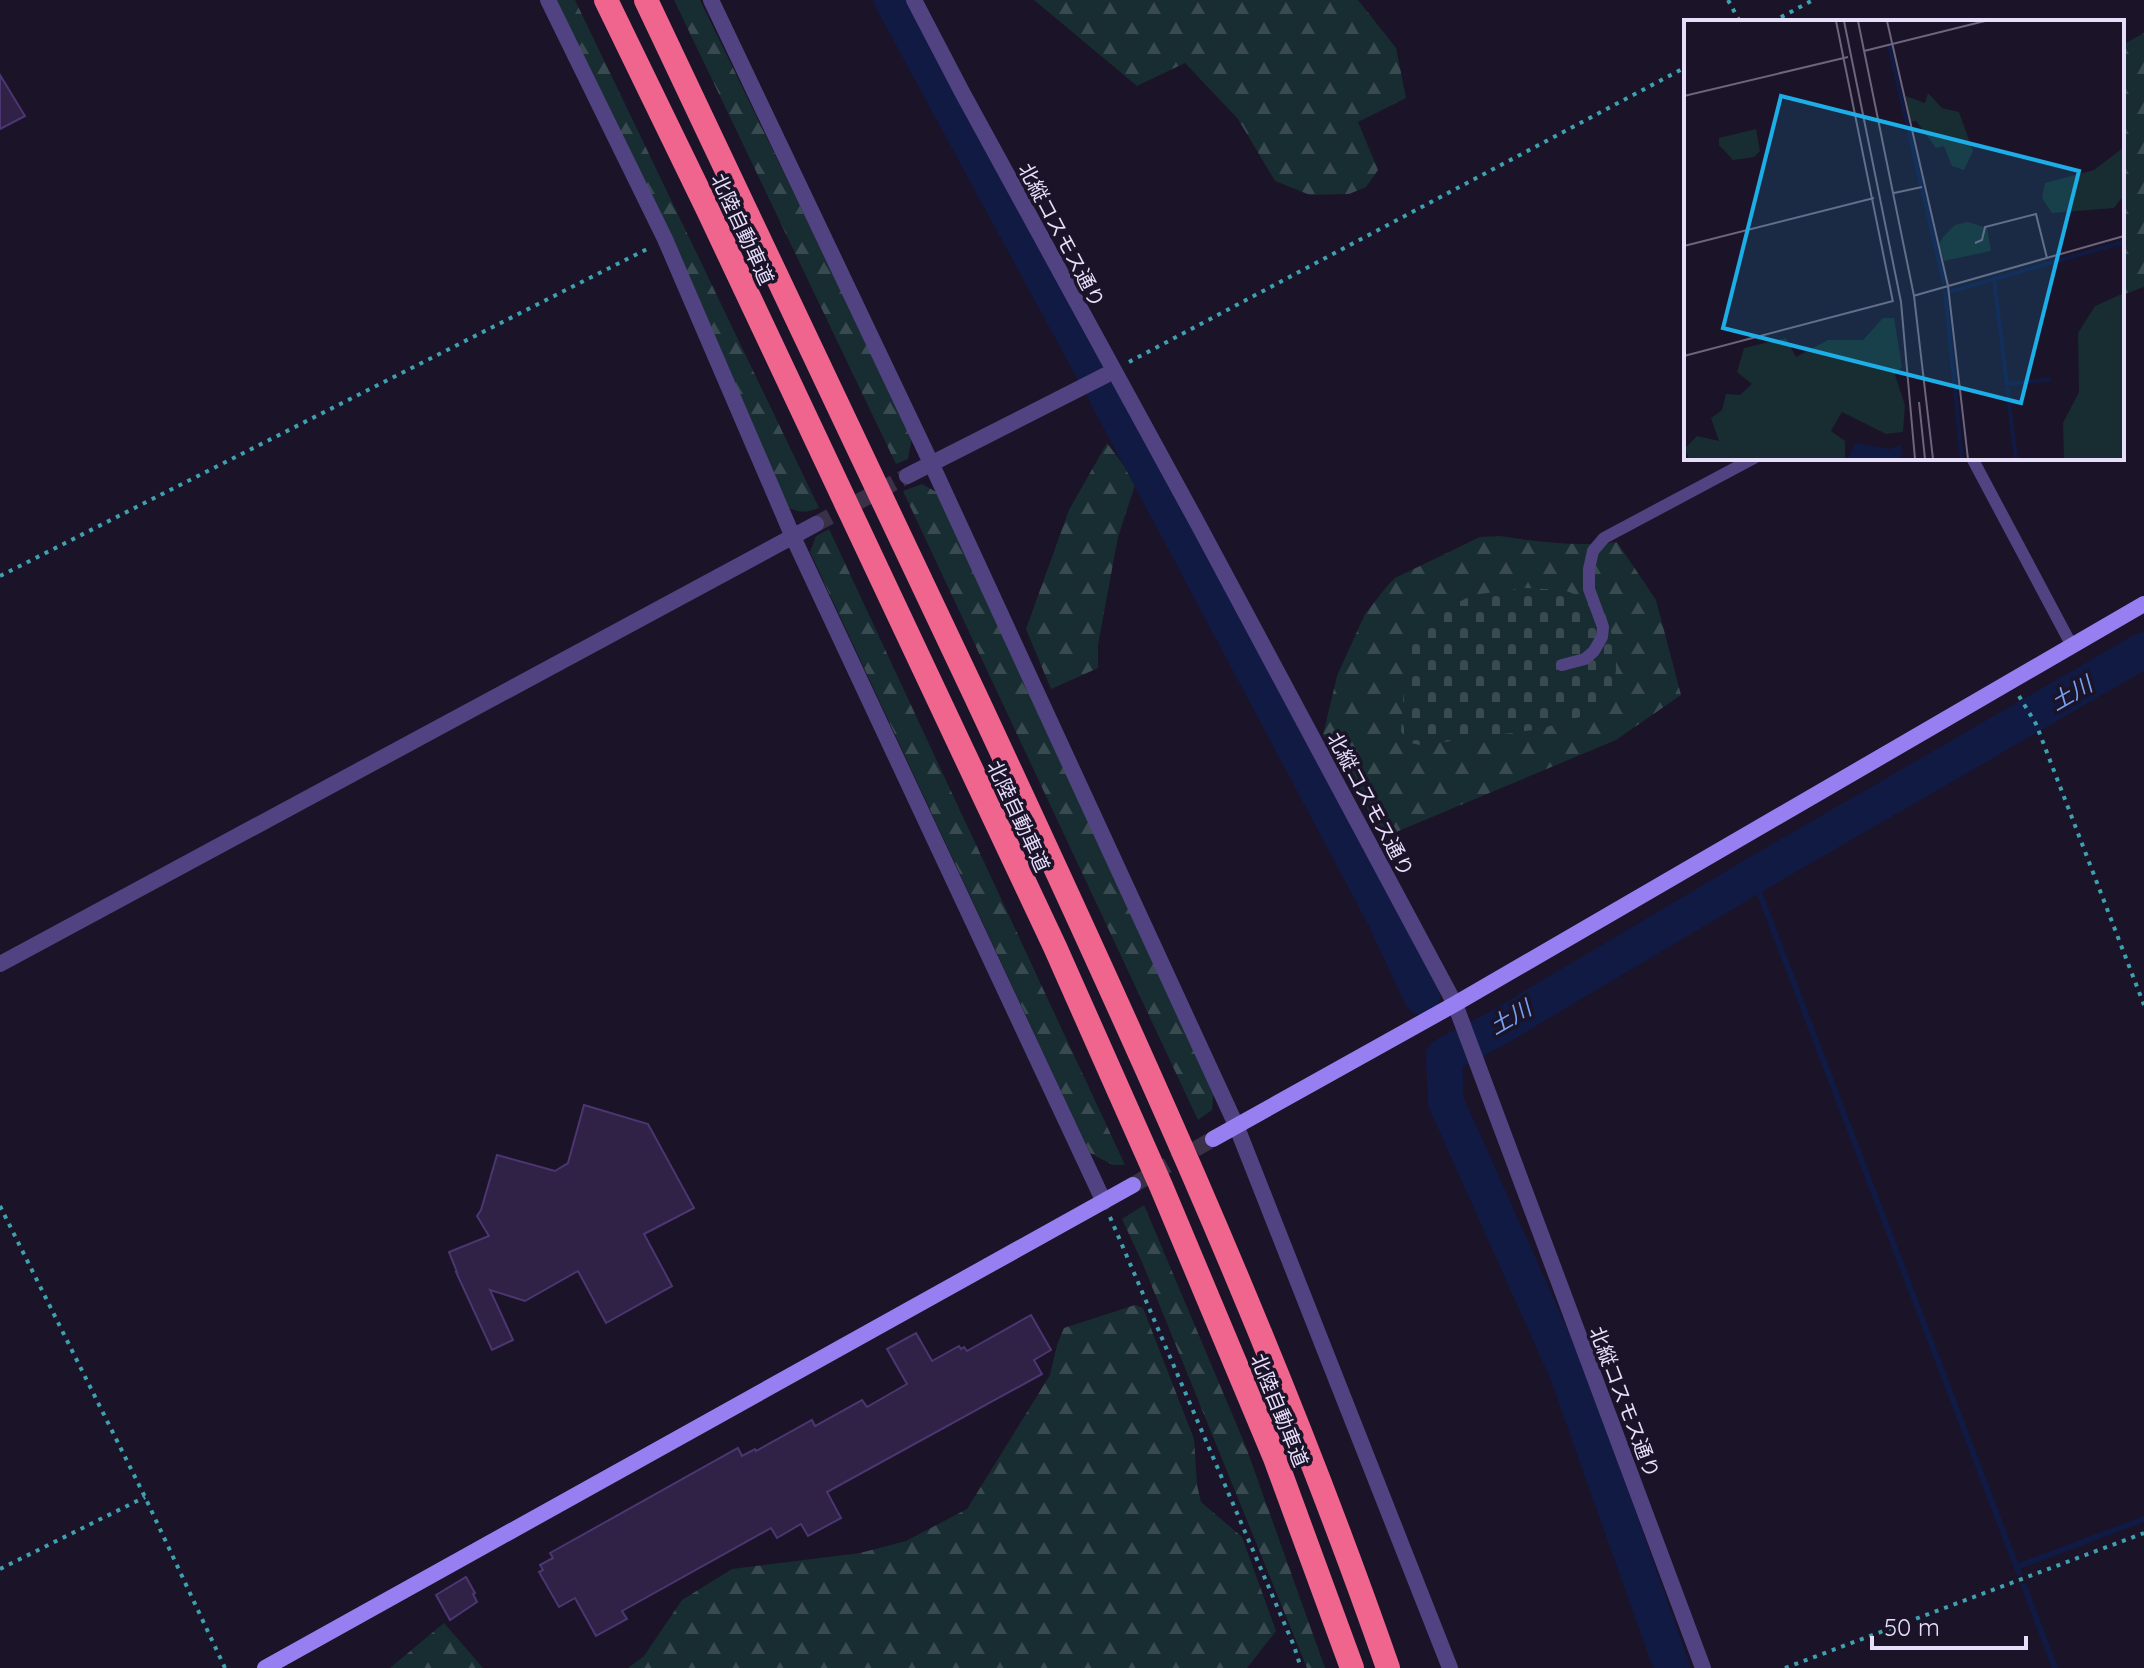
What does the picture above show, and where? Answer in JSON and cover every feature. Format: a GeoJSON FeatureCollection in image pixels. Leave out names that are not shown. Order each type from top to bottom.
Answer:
{"type":"FeatureCollection","features":[{"type":"Feature","properties":{"kind":"highway","name":"北陸自動車道"},"geometry":{"type":"LineString","coordinates":[[606,0],[708,210],[1067,975],[1161,1186],[1275,1458],[1352,1668]]}},
{"type":"Feature","properties":{"kind":"highway","name":"北陸自動車道"},"geometry":{"type":"LineString","coordinates":[[646,0],[1078,916],[1193,1170],[1307,1446],[1388,1668]]}},
{"type":"Feature","properties":{"kind":"street"},"geometry":{"type":"LineString","coordinates":[[548,0],[665,239],[793,537],[1104,1202]]}},
{"type":"Feature","properties":{"kind":"street"},"geometry":{"type":"LineString","coordinates":[[711,0],[932,465],[1236,1125],[1450,1668]]}},
{"type":"Feature","properties":{"kind":"street","name":"北縦コスモス通り"},"geometry":{"type":"LineString","coordinates":[[914,0],[1109,373],[1198,524],[1457,1009],[1703,1668]]}},
{"type":"Feature","properties":{"kind":"street"},"geometry":{"type":"LineString","coordinates":[[907,476],[1109,373]]}},
{"type":"Feature","properties":{"kind":"street"},"geometry":{"type":"LineString","coordinates":[[0,964],[816,524]]}},
{"type":"Feature","properties":{"kind":"street"},"geometry":{"type":"LineString","coordinates":[[1213,1139],[1457,1009],[2144,604]]}},
{"type":"Feature","properties":{"kind":"street"},"geometry":{"type":"LineString","coordinates":[[265,1668],[1133,1185]]}},
{"type":"Feature","properties":{"kind":"lane"},"geometry":{"type":"LineString","coordinates":[[1562,665],[1585,659],[1602,637],[1603,627],[1589,589],[1589,569],[1593,551],[1604,538],[1750,460]]}},
{"type":"Feature","properties":{"kind":"lane"},"geometry":{"type":"LineString","coordinates":[[1973,460],[2072,646]]}},
{"type":"Feature","properties":{"kind":"path"},"geometry":{"type":"LineString","coordinates":[[1728,0],[1739,20]]}},
{"type":"Feature","properties":{"kind":"path"},"geometry":{"type":"LineString","coordinates":[[1776,20],[1813,0]]}},
{"type":"Feature","properties":{"kind":"path"},"geometry":{"type":"LineString","coordinates":[[1109,373],[1684,68]]}},
{"type":"Feature","properties":{"kind":"path"},"geometry":{"type":"LineString","coordinates":[[0,576],[665,239]]}},
{"type":"Feature","properties":{"kind":"path"},"geometry":{"type":"LineString","coordinates":[[2016,691],[2036,724],[2144,1005]]}},
{"type":"Feature","properties":{"kind":"path"},"geometry":{"type":"LineString","coordinates":[[1104,1202],[1301,1668]]}},
{"type":"Feature","properties":{"kind":"path"},"geometry":{"type":"LineString","coordinates":[[0,1206],[145,1497],[225,1668]]}},
{"type":"Feature","properties":{"kind":"path"},"geometry":{"type":"LineString","coordinates":[[0,1569],[145,1497]]}},
{"type":"Feature","properties":{"kind":"path"},"geometry":{"type":"LineString","coordinates":[[1785,1668],[2144,1533]]}},
{"type":"Feature","properties":{"kind":"green space"},"geometry":{"type":"Polygon","coordinates":[[[543,0],[575,0],[819,508],[803,512],[787,507],[543,0]]]}},
{"type":"Feature","properties":{"kind":"green space"},"geometry":{"type":"Polygon","coordinates":[[[674,0],[700,0],[912,437],[908,459],[896,464],[674,0]]]}},
{"type":"Feature","properties":{"kind":"green space"},"geometry":{"type":"Polygon","coordinates":[[[1034,0],[1358,0],[1396,48],[1406,98],[1358,122],[1378,170],[1366,187],[1349,194],[1310,195],[1275,181],[1238,119],[1185,63],[1137,86],[1034,0]]]}},
{"type":"Feature","properties":{"kind":"green space"},"geometry":{"type":"Polygon","coordinates":[[[2144,33],[2144,287],[2124,294],[2124,44],[2144,33]]]}},
{"type":"Feature","properties":{"kind":"green space"},"geometry":{"type":"Polygon","coordinates":[[[1107,443],[1136,482],[1118,537],[1098,645],[1098,668],[1051,689],[1026,629],[1069,510],[1107,443]]]}},
{"type":"Feature","properties":{"kind":"green space"},"geometry":{"type":"Polygon","coordinates":[[[922,484],[938,493],[1214,1086],[1212,1110],[1198,1120],[903,491],[922,484]]]}},
{"type":"Feature","properties":{"kind":"green space"},"geometry":{"type":"Polygon","coordinates":[[[829,529],[1125,1165],[1113,1165],[1090,1153],[810,552],[816,536],[829,529]]]}},
{"type":"Feature","properties":{"kind":"green space"},"geometry":{"type":"Polygon","coordinates":[[[1500,536],[1573,544],[1617,542],[1656,600],[1681,695],[1616,740],[1384,837],[1323,735],[1337,676],[1365,614],[1395,578],[1480,537],[1500,536]]]}},
{"type":"Feature","properties":{"kind":"green space"},"geometry":{"type":"Polygon","coordinates":[[[1526,588],[1564,590],[1604,610],[1615,645],[1616,671],[1609,699],[1596,712],[1540,729],[1421,745],[1409,741],[1401,731],[1407,646],[1418,630],[1472,595],[1526,588]]]}},
{"type":"Feature","properties":{"kind":"green space"},"geometry":{"type":"Polygon","coordinates":[[[1144,1205],[1246,1447],[1325,1668],[1307,1668],[1122,1219],[1144,1205]]]}},
{"type":"Feature","properties":{"kind":"green space"},"geometry":{"type":"Polygon","coordinates":[[[1135,1305],[1143,1308],[1194,1439],[1201,1502],[1242,1537],[1276,1631],[1247,1668],[628,1668],[644,1656],[682,1600],[732,1569],[860,1553],[906,1541],[967,1509],[1050,1375],[1064,1328],[1135,1305]]]}},
{"type":"Feature","properties":{"kind":"green space"},"geometry":{"type":"Polygon","coordinates":[[[444,1623],[483,1668],[390,1668],[444,1623]]]}},
{"type":"Feature","properties":{"kind":"building"},"geometry":{"type":"Polygon","coordinates":[[[0,75],[25,116],[0,129],[0,75]]]}},
{"type":"Feature","properties":{"kind":"building"},"geometry":{"type":"Polygon","coordinates":[[[584,1105],[648,1124],[694,1208],[644,1234],[672,1286],[606,1323],[578,1271],[525,1301],[490,1290],[513,1340],[492,1350],[449,1252],[489,1236],[477,1216],[497,1155],[555,1171],[568,1163],[584,1105]]]}},
{"type":"Feature","properties":{"kind":"building"},"geometry":{"type":"Polygon","coordinates":[[[1031,1315],[1051,1350],[1034,1360],[1042,1374],[827,1492],[841,1518],[808,1536],[801,1524],[777,1538],[771,1528],[622,1611],[627,1619],[596,1636],[575,1598],[559,1607],[539,1572],[543,1570],[540,1565],[553,1558],[550,1553],[738,1448],[742,1456],[756,1451],[812,1420],[815,1426],[862,1400],[867,1407],[907,1384],[887,1349],[916,1333],[932,1361],[959,1346],[967,1351],[1031,1315]]]}},
{"type":"Feature","properties":{"kind":"building"},"geometry":{"type":"Polygon","coordinates":[[[466,1577],[477,1602],[450,1620],[436,1595],[466,1577]]]}},
{"type":"Feature","properties":{"kind":"waterway"},"geometry":{"type":"LineString","coordinates":[[892,0],[1384,916],[1422,997]]}},
{"type":"Feature","properties":{"kind":"waterway","name":"土川"},"geometry":{"type":"LineString","coordinates":[[1672,1668],[1567,1372],[1446,1102],[1444,1056],[1501,1026],[2144,650]]}},
{"type":"Feature","properties":{"kind":"waterway"},"geometry":{"type":"LineString","coordinates":[[1753,876],[2019,1573]]}},
{"type":"Feature","properties":{"kind":"waterway"},"geometry":{"type":"LineString","coordinates":[[2017,1567],[2144,1519]]}},
{"type":"Feature","properties":{"kind":"waterway"},"geometry":{"type":"LineString","coordinates":[[2024,1586],[2055,1668]]}},
{"type":"Feature","properties":{"kind":"tunnel"},"geometry":{"type":"LineString","coordinates":[[816,524],[907,476]]}},
{"type":"Feature","properties":{"kind":"tunnel"},"geometry":{"type":"LineString","coordinates":[[1133,1185],[1213,1139]]}}]}
